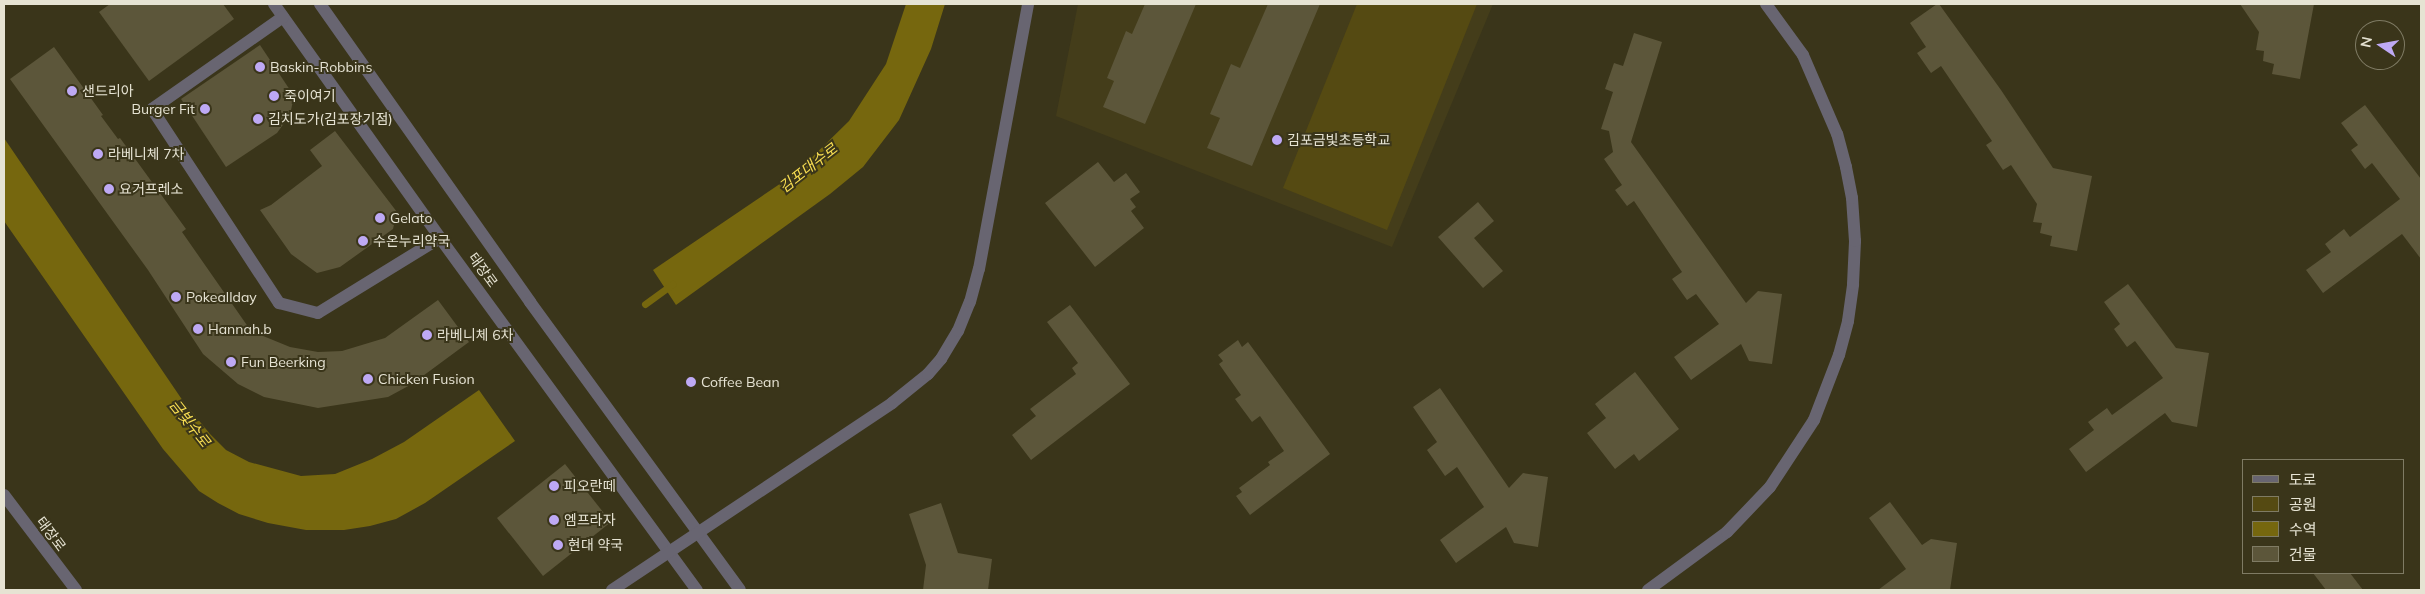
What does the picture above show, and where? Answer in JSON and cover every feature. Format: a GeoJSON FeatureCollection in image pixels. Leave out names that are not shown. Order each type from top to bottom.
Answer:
{"type":"FeatureCollection","features":[{"type":"Feature","properties":{"kind":"street","name":"태장로"},"geometry":{"type":"LineString","coordinates":[[274,4],[440,238],[668,553],[697,590]]}},
{"type":"Feature","properties":{"kind":"street","name":"태장로"},"geometry":{"type":"LineString","coordinates":[[320,4],[530,302],[740,590]]}},
{"type":"Feature","properties":{"kind":"street"},"geometry":{"type":"LineString","coordinates":[[612,590],[892,403],[928,374],[941,359],[958,331],[970,302],[979,269],[1028,4]]}},
{"type":"Feature","properties":{"kind":"street"},"geometry":{"type":"LineString","coordinates":[[1648,590],[1727,532],[1770,487],[1814,420],[1840,355],[1848,321],[1853,284],[1855,241],[1852,198],[1846,167],[1837,134],[1802,55],[1766,4]]}},
{"type":"Feature","properties":{"kind":"street"},"geometry":{"type":"LineString","coordinates":[[283,17],[152,109],[279,303],[318,313],[440,238]]}},
{"type":"Feature","properties":{"kind":"street","name":"태장로"},"geometry":{"type":"LineString","coordinates":[[4,495],[76,590]]}},
{"type":"Feature","properties":{"kind":"shaded area","name":"김포금빛초등학교"},"geometry":{"type":"Polygon","coordinates":[[[1078,4],[1493,4],[1392,247],[1056,116],[1078,4]]]}},
{"type":"Feature","properties":{"kind":"green space"},"geometry":{"type":"Polygon","coordinates":[[[1357,4],[1477,4],[1387,230],[1283,188],[1357,4]]]}},
{"type":"Feature","properties":{"kind":"water"},"geometry":{"type":"Polygon","coordinates":[[[906,4],[945,4],[931,49],[899,120],[863,167],[830,194],[676,305],[653,270],[796,173],[849,121],[886,64],[906,4]]]}},
{"type":"Feature","properties":{"kind":"water","name":"금빛수로"},"geometry":{"type":"Polygon","coordinates":[[[4,138],[183,401],[226,450],[249,462],[301,476],[335,474],[372,459],[404,442],[479,390],[515,441],[425,503],[396,519],[370,526],[344,530],[306,530],[268,523],[239,514],[218,503],[199,491],[163,449],[4,221],[4,138]]]}},
{"type":"Feature","properties":{"kind":"building"},"geometry":{"type":"Polygon","coordinates":[[[110,4],[223,4],[234,19],[149,81],[99,12],[110,4]]]}},
{"type":"Feature","properties":{"kind":"building"},"geometry":{"type":"Polygon","coordinates":[[[1145,4],[1196,4],[1145,124],[1103,107],[1114,81],[1107,78],[1126,31],[1132,34],[1145,4]]]}},
{"type":"Feature","properties":{"kind":"building"},"geometry":{"type":"Polygon","coordinates":[[[1268,4],[1320,4],[1252,166],[1207,148],[1220,118],[1210,114],[1231,64],[1240,68],[1268,4]]]}},
{"type":"Feature","properties":{"kind":"building"},"geometry":{"type":"Polygon","coordinates":[[[1939,4],[2001,90],[2053,168],[2092,176],[2077,251],[2050,246],[2052,236],[2040,233],[2042,223],[2033,222],[2037,204],[2011,165],[2003,170],[1986,145],[1992,141],[1941,66],[1931,73],[1917,53],[1926,47],[1910,23],[1939,4]]]}},
{"type":"Feature","properties":{"kind":"building"},"geometry":{"type":"Polygon","coordinates":[[[2240,4],[2314,4],[2300,79],[2272,74],[2274,64],[2263,61],[2264,51],[2256,50],[2259,32],[2240,4]]]}},
{"type":"Feature","properties":{"kind":"building"},"geometry":{"type":"Polygon","coordinates":[[[1634,33],[1662,42],[1631,142],[1746,303],[1758,291],[1782,294],[1772,364],[1749,361],[1741,344],[1691,380],[1674,357],[1719,324],[1696,294],[1687,300],[1672,279],[1682,272],[1634,201],[1627,206],[1615,190],[1622,185],[1604,159],[1613,152],[1609,131],[1601,129],[1613,92],[1605,89],[1614,63],[1623,66],[1634,33]]]}},
{"type":"Feature","properties":{"kind":"building"},"geometry":{"type":"Polygon","coordinates":[[[260,45],[294,96],[290,115],[277,133],[226,167],[181,99],[260,45]]]}},
{"type":"Feature","properties":{"kind":"building"},"geometry":{"type":"Polygon","coordinates":[[[54,47],[103,115],[101,116],[118,139],[120,138],[186,229],[182,232],[251,331],[290,347],[318,352],[342,351],[385,338],[438,300],[469,342],[412,384],[388,397],[318,408],[264,397],[238,384],[203,354],[148,270],[10,79],[54,47]]]}},
{"type":"Feature","properties":{"kind":"building"},"geometry":{"type":"Polygon","coordinates":[[[2365,105],[2421,179],[2421,259],[2402,234],[2323,293],[2306,270],[2331,252],[2325,244],[2344,229],[2350,237],[2400,199],[2372,163],[2365,169],[2351,150],[2358,145],[2341,123],[2365,105]]]}},
{"type":"Feature","properties":{"kind":"building"},"geometry":{"type":"Polygon","coordinates":[[[335,131],[397,212],[393,229],[340,267],[317,273],[291,254],[260,210],[271,205],[322,166],[310,150],[335,131]]]}},
{"type":"Feature","properties":{"kind":"building"},"geometry":{"type":"Polygon","coordinates":[[[1098,162],[1114,182],[1126,173],[1140,192],[1130,199],[1136,207],[1131,211],[1144,228],[1095,267],[1045,203],[1098,162]]]}},
{"type":"Feature","properties":{"kind":"building"},"geometry":{"type":"Polygon","coordinates":[[[1478,202],[1494,221],[1474,238],[1503,271],[1483,288],[1438,237],[1478,202]]]}},
{"type":"Feature","properties":{"kind":"building"},"geometry":{"type":"Polygon","coordinates":[[[2128,284],[2176,348],[2209,353],[2197,427],[2172,422],[2165,413],[2086,472],[2069,449],[2094,430],[2088,422],[2107,408],[2112,415],[2163,378],[2135,341],[2127,347],[2114,329],[2120,324],[2104,302],[2128,284]]]}},
{"type":"Feature","properties":{"kind":"building"},"geometry":{"type":"Polygon","coordinates":[[[1070,305],[1130,384],[1031,460],[1012,435],[1036,416],[1030,409],[1076,374],[1072,368],[1078,363],[1047,322],[1070,305]]]}},
{"type":"Feature","properties":{"kind":"building"},"geometry":{"type":"Polygon","coordinates":[[[1238,340],[1242,347],[1248,342],[1330,454],[1250,515],[1236,496],[1242,492],[1239,488],[1270,465],[1268,462],[1284,451],[1260,416],[1252,422],[1235,399],[1241,395],[1219,364],[1223,361],[1218,355],[1238,340]]]}},
{"type":"Feature","properties":{"kind":"building"},"geometry":{"type":"Polygon","coordinates":[[[1635,372],[1679,429],[1639,461],[1634,454],[1615,469],[1587,433],[1606,418],[1595,404],[1635,372]]]}},
{"type":"Feature","properties":{"kind":"building"},"geometry":{"type":"Polygon","coordinates":[[[1440,388],[1509,488],[1523,473],[1548,477],[1538,547],[1514,543],[1506,527],[1456,563],[1440,540],[1484,507],[1457,467],[1445,476],[1427,450],[1437,442],[1413,407],[1440,388]]]}},
{"type":"Feature","properties":{"kind":"building","name":"엠프라자"},"geometry":{"type":"Polygon","coordinates":[[[565,464],[611,522],[543,576],[497,518],[565,464]]]}},
{"type":"Feature","properties":{"kind":"building"},"geometry":{"type":"Polygon","coordinates":[[[1890,502],[1922,545],[1931,539],[1957,543],[1950,590],[1878,590],[1906,569],[1869,518],[1890,502]]]}},
{"type":"Feature","properties":{"kind":"building"},"geometry":{"type":"Polygon","coordinates":[[[941,503],[958,553],[992,559],[988,590],[923,590],[926,565],[909,514],[941,503]]]}},
{"type":"Feature","properties":{"kind":"building"},"geometry":{"type":"Polygon","coordinates":[[[2314,574],[2351,574],[2363,590],[2326,590],[2314,574]]]}},
{"type":"Feature","properties":{"kind":"waterway","name":"김포대수로"},"geometry":{"type":"LineString","coordinates":[[645,304],[673,284]]}},
{"type":"Feature","properties":{"kind":"place","name":"Baskin-Robbins"},"geometry":{"type":"Point","coordinates":[260,67]}},
{"type":"Feature","properties":{"kind":"place","name":"샌드리아"},"geometry":{"type":"Point","coordinates":[72,91]}},
{"type":"Feature","properties":{"kind":"place","name":"죽이여기"},"geometry":{"type":"Point","coordinates":[274,96]}},
{"type":"Feature","properties":{"kind":"place","name":"Burger Fit"},"geometry":{"type":"Point","coordinates":[205,109]}},
{"type":"Feature","properties":{"kind":"place","name":"김치도가(김포장기점)"},"geometry":{"type":"Point","coordinates":[258,119]}},
{"type":"Feature","properties":{"kind":"place","name":"김포금빛초등학교"},"geometry":{"type":"Point","coordinates":[1277,140]}},
{"type":"Feature","properties":{"kind":"place","name":"라베니체 7차"},"geometry":{"type":"Point","coordinates":[98,154]}},
{"type":"Feature","properties":{"kind":"place","name":"요거프레소"},"geometry":{"type":"Point","coordinates":[109,189]}},
{"type":"Feature","properties":{"kind":"place","name":"Gelato"},"geometry":{"type":"Point","coordinates":[380,218]}},
{"type":"Feature","properties":{"kind":"place","name":"수온누리약국"},"geometry":{"type":"Point","coordinates":[363,241]}},
{"type":"Feature","properties":{"kind":"place","name":"Pokeallday"},"geometry":{"type":"Point","coordinates":[176,297]}},
{"type":"Feature","properties":{"kind":"place","name":"Hannah.b"},"geometry":{"type":"Point","coordinates":[198,329]}},
{"type":"Feature","properties":{"kind":"place","name":"라베니체 6차"},"geometry":{"type":"Point","coordinates":[427,335]}},
{"type":"Feature","properties":{"kind":"place","name":"Fun Beerking"},"geometry":{"type":"Point","coordinates":[231,362]}},
{"type":"Feature","properties":{"kind":"place","name":"Chicken Fusion"},"geometry":{"type":"Point","coordinates":[368,379]}},
{"type":"Feature","properties":{"kind":"place","name":"Coffee Bean"},"geometry":{"type":"Point","coordinates":[691,382]}},
{"type":"Feature","properties":{"kind":"place","name":"피오란떼"},"geometry":{"type":"Point","coordinates":[554,486]}},
{"type":"Feature","properties":{"kind":"place","name":"엠프라자"},"geometry":{"type":"Point","coordinates":[554,520]}},
{"type":"Feature","properties":{"kind":"place","name":"현대 약국"},"geometry":{"type":"Point","coordinates":[558,545]}}]}
